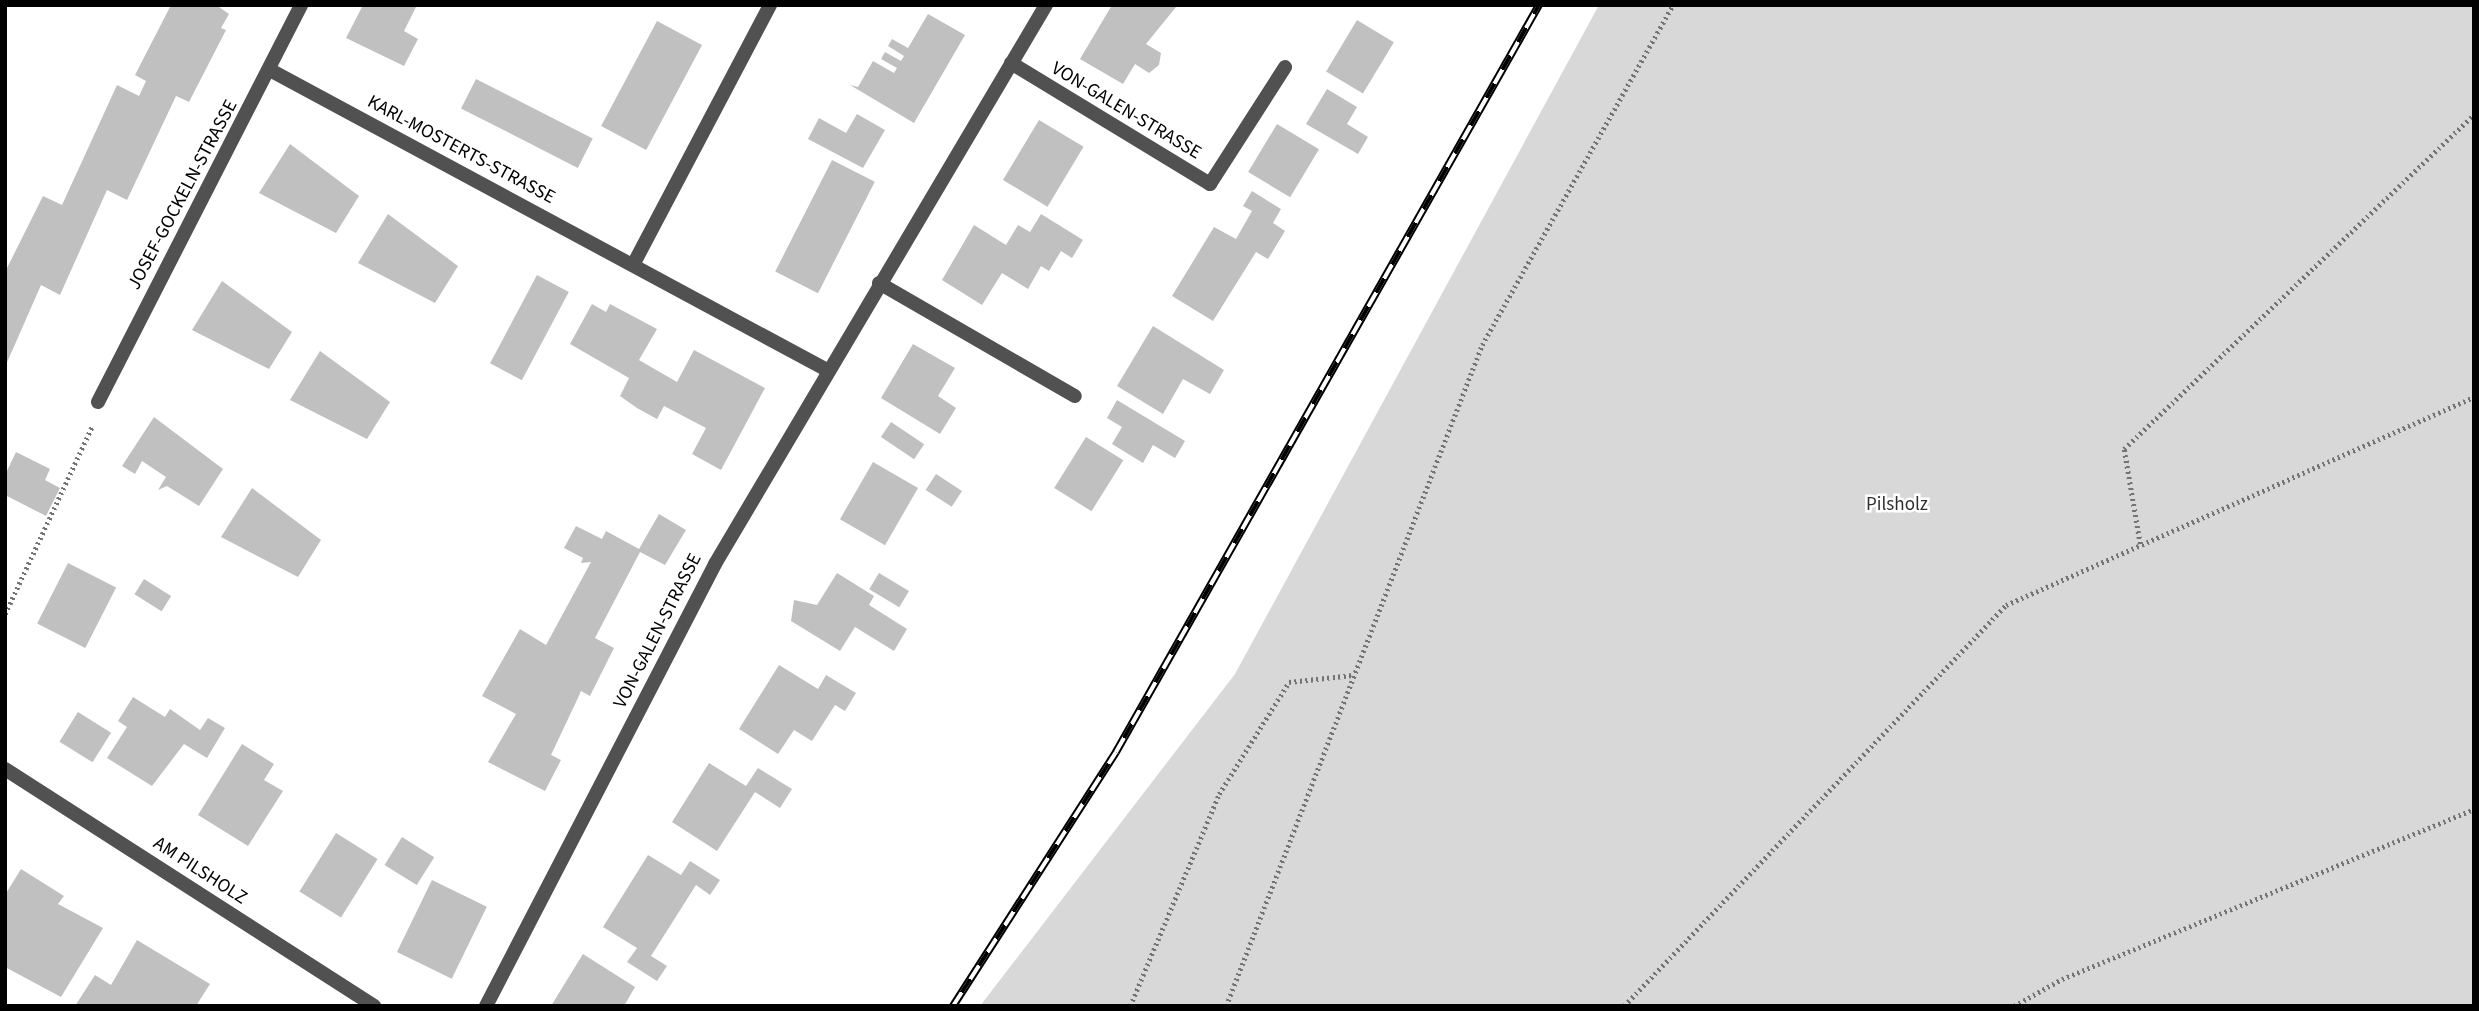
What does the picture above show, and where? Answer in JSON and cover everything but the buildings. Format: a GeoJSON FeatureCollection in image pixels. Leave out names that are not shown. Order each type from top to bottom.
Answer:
{"type":"FeatureCollection","features":[{"type":"Feature","properties":{"kind":"street","name":"JOSEF-GOCKELN-STRASSE"},"geometry":{"type":"LineString","coordinates":[[98,402],[301,5]]}},
{"type":"Feature","properties":{"kind":"street"},"geometry":{"type":"LineString","coordinates":[[633,265],[770,5]]}},
{"type":"Feature","properties":{"kind":"street","name":"VON-GALEN-STRASSE"},"geometry":{"type":"LineString","coordinates":[[486,1006],[715,564],[827,370],[1046,5]]}},
{"type":"Feature","properties":{"kind":"street","name":"VON-GALEN-STRASSE"},"geometry":{"type":"LineString","coordinates":[[1011,63],[1210,184],[1285,67]]}},
{"type":"Feature","properties":{"kind":"street","name":"KARL-MOSTERTS-STRASSE"},"geometry":{"type":"LineString","coordinates":[[270,70],[827,370]]}},
{"type":"Feature","properties":{"kind":"street"},"geometry":{"type":"LineString","coordinates":[[879,283],[1075,396]]}},
{"type":"Feature","properties":{"kind":"street","name":"AM PILSHOLZ"},"geometry":{"type":"LineString","coordinates":[[5,769],[374,1006]]}},
{"type":"Feature","properties":{"kind":"path"},"geometry":{"type":"LineString","coordinates":[[1226,1006],[1482,345],[1674,5]]}},
{"type":"Feature","properties":{"kind":"path"},"geometry":{"type":"LineString","coordinates":[[2140,544],[2124,449],[2474,114]]}},
{"type":"Feature","properties":{"kind":"path"},"geometry":{"type":"LineString","coordinates":[[1623,1006],[2006,605],[2474,397]]}},
{"type":"Feature","properties":{"kind":"path"},"geometry":{"type":"LineString","coordinates":[[5,614],[87,448],[98,402]]}},
{"type":"Feature","properties":{"kind":"path"},"geometry":{"type":"LineString","coordinates":[[1130,1006],[1219,794],[1289,682],[1354,675]]}},
{"type":"Feature","properties":{"kind":"path"},"geometry":{"type":"LineString","coordinates":[[2014,1006],[2062,979],[2474,809]]}},
{"type":"Feature","properties":{"kind":"green space","name":"Pilsholz"},"geometry":{"type":"Polygon","coordinates":[[[1599,5],[2474,5],[2474,1006],[980,1006],[1235,674],[1599,5]]]}},
{"type":"Feature","properties":{"kind":"railway"},"geometry":{"type":"LineString","coordinates":[[953,1006],[1116,752],[1539,5]]}}]}
